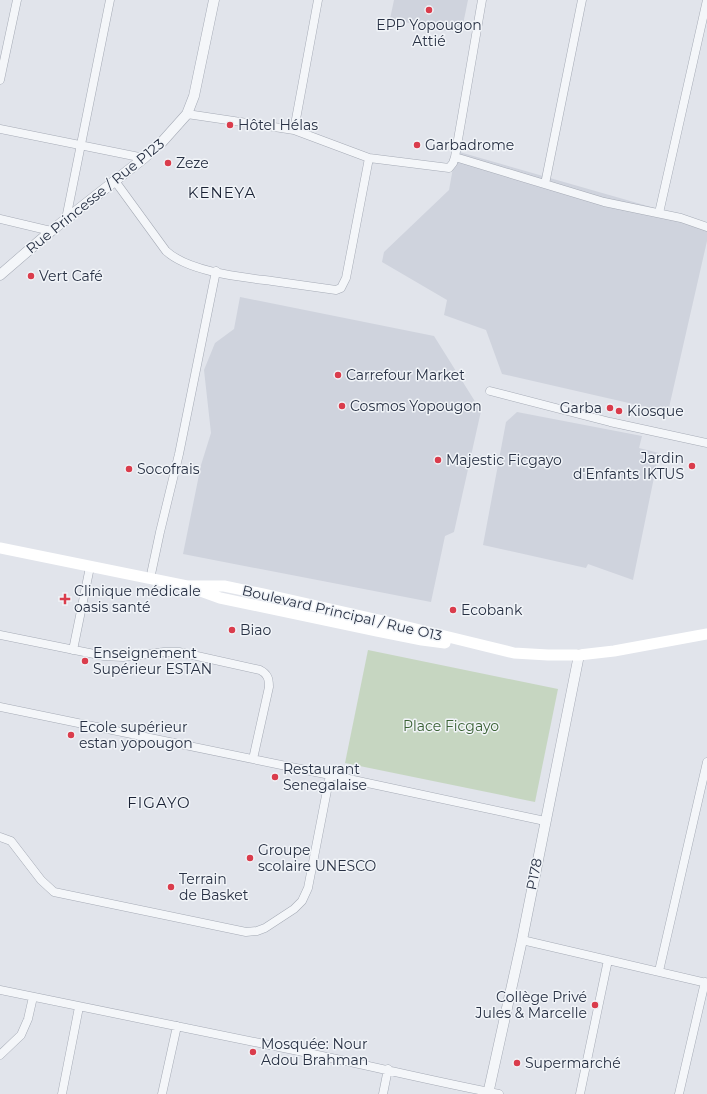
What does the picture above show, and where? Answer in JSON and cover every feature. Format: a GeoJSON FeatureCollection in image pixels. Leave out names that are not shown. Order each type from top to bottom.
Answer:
{"type":"FeatureCollection","features":[{"type":"Feature","properties":{"kind":"main road","name":"Boulevard Principal / Rue O13"},"geometry":{"type":"LineString","coordinates":[[0,548],[187,586],[224,586],[386,622],[514,653],[579,655],[614,651],[707,634]]}},
{"type":"Feature","properties":{"kind":"street"},"geometry":{"type":"LineString","coordinates":[[0,80],[4,36],[17,0]]}},
{"type":"Feature","properties":{"kind":"street"},"geometry":{"type":"LineString","coordinates":[[66,219],[110,0]]}},
{"type":"Feature","properties":{"kind":"street"},"geometry":{"type":"LineString","coordinates":[[214,0],[194,96],[187,114],[294,130],[369,158],[449,168],[455,157],[482,0]]}},
{"type":"Feature","properties":{"kind":"street"},"geometry":{"type":"LineString","coordinates":[[294,130],[318,0]]}},
{"type":"Feature","properties":{"kind":"street"},"geometry":{"type":"LineString","coordinates":[[545,184],[582,0]]}},
{"type":"Feature","properties":{"kind":"street"},"geometry":{"type":"LineString","coordinates":[[659,214],[707,0]]}},
{"type":"Feature","properties":{"kind":"street","name":"Rue Princesse / Rue P123"},"geometry":{"type":"LineString","coordinates":[[0,275],[51,231],[144,158],[162,142],[187,114]]}},
{"type":"Feature","properties":{"kind":"street"},"geometry":{"type":"LineString","coordinates":[[0,130],[144,158]]}},
{"type":"Feature","properties":{"kind":"street"},"geometry":{"type":"LineString","coordinates":[[455,157],[604,202],[681,218],[707,227]]}},
{"type":"Feature","properties":{"kind":"street"},"geometry":{"type":"LineString","coordinates":[[115,181],[170,255],[198,268],[240,277],[336,290],[341,288],[346,278],[369,158]]}},
{"type":"Feature","properties":{"kind":"street"},"geometry":{"type":"LineString","coordinates":[[0,219],[51,231]]}},
{"type":"Feature","properties":{"kind":"street"},"geometry":{"type":"LineString","coordinates":[[150,579],[179,454],[216,271]]}},
{"type":"Feature","properties":{"kind":"street"},"geometry":{"type":"LineString","coordinates":[[490,391],[610,422],[707,443]]}},
{"type":"Feature","properties":{"kind":"street"},"geometry":{"type":"LineString","coordinates":[[73,650],[90,567]]}},
{"type":"Feature","properties":{"kind":"street"},"geometry":{"type":"LineString","coordinates":[[0,635],[104,656],[123,657],[164,652],[180,652],[260,670],[266,673],[269,679],[269,687],[253,759]]}},
{"type":"Feature","properties":{"kind":"street","name":"P178"},"geometry":{"type":"LineString","coordinates":[[489,1093],[522,940],[579,655]]}},
{"type":"Feature","properties":{"kind":"street"},"geometry":{"type":"LineString","coordinates":[[0,707],[545,821]]}},
{"type":"Feature","properties":{"kind":"street"},"geometry":{"type":"LineString","coordinates":[[659,971],[707,762]]}},
{"type":"Feature","properties":{"kind":"street"},"geometry":{"type":"LineString","coordinates":[[0,837],[11,841],[41,880],[54,892],[246,932],[257,931],[265,928],[294,909],[302,901],[305,895],[308,888],[330,775]]}},
{"type":"Feature","properties":{"kind":"street"},"geometry":{"type":"LineString","coordinates":[[522,940],[706,982],[679,1094]]}},
{"type":"Feature","properties":{"kind":"street"},"geometry":{"type":"LineString","coordinates":[[580,1094],[608,960]]}},
{"type":"Feature","properties":{"kind":"street"},"geometry":{"type":"LineString","coordinates":[[0,990],[388,1069],[489,1093],[499,1094]]}},
{"type":"Feature","properties":{"kind":"street"},"geometry":{"type":"LineString","coordinates":[[0,1055],[21,1035],[28,1019],[33,997]]}},
{"type":"Feature","properties":{"kind":"street"},"geometry":{"type":"LineString","coordinates":[[62,1094],[79,1007]]}},
{"type":"Feature","properties":{"kind":"street"},"geometry":{"type":"LineString","coordinates":[[162,1094],[177,1026]]}},
{"type":"Feature","properties":{"kind":"street"},"geometry":{"type":"LineString","coordinates":[[383,1094],[388,1069]]}},
{"type":"Feature","properties":{"kind":"shaded area","name":"EPP Yopougon Attié"},"geometry":{"type":"Polygon","coordinates":[[[394,0],[468,0],[461,34],[390,19],[394,0]]]}},
{"type":"Feature","properties":{"kind":"shaded area"},"geometry":{"type":"Polygon","coordinates":[[[456,151],[707,223],[707,241],[668,412],[502,374],[486,330],[444,315],[447,300],[382,262],[384,252],[449,190],[456,151]]]}},
{"type":"Feature","properties":{"kind":"shaded area"},"geometry":{"type":"Polygon","coordinates":[[[240,297],[434,336],[481,411],[454,532],[445,536],[431,602],[183,554],[201,465],[211,433],[204,370],[215,343],[234,329],[240,297]]]}},
{"type":"Feature","properties":{"kind":"shaded area"},"geometry":{"type":"Polygon","coordinates":[[[517,412],[642,436],[639,448],[659,453],[633,580],[588,564],[586,568],[483,545],[506,422],[517,412]]]}},
{"type":"Feature","properties":{"kind":"green space","name":"Place Ficgayo"},"geometry":{"type":"Polygon","coordinates":[[[368,650],[558,689],[535,802],[345,763],[368,650]]]}},
{"type":"Feature","properties":{"kind":"place","name":"EPP Yopougon Attié"},"geometry":{"type":"Point","coordinates":[429,10]}},
{"type":"Feature","properties":{"kind":"place","name":"Hôtel Hélas"},"geometry":{"type":"Point","coordinates":[230,125]}},
{"type":"Feature","properties":{"kind":"place","name":"Garbadrome"},"geometry":{"type":"Point","coordinates":[417,145]}},
{"type":"Feature","properties":{"kind":"place","name":"Zeze"},"geometry":{"type":"Point","coordinates":[168,163]}},
{"type":"Feature","properties":{"kind":"place","name":"Vert Café"},"geometry":{"type":"Point","coordinates":[31,276]}},
{"type":"Feature","properties":{"kind":"place","name":"Carrefour Market"},"geometry":{"type":"Point","coordinates":[338,375]}},
{"type":"Feature","properties":{"kind":"place","name":"Cosmos Yopougon"},"geometry":{"type":"Point","coordinates":[342,406]}},
{"type":"Feature","properties":{"kind":"place","name":"Garba"},"geometry":{"type":"Point","coordinates":[610,408]}},
{"type":"Feature","properties":{"kind":"place","name":"Kiosque"},"geometry":{"type":"Point","coordinates":[619,411]}},
{"type":"Feature","properties":{"kind":"place","name":"Majestic Ficgayo"},"geometry":{"type":"Point","coordinates":[438,460]}},
{"type":"Feature","properties":{"kind":"place","name":"Jardin d'Enfants IKTUS"},"geometry":{"type":"Point","coordinates":[692,466]}},
{"type":"Feature","properties":{"kind":"place","name":"Socofrais"},"geometry":{"type":"Point","coordinates":[129,469]}},
{"type":"Feature","properties":{"kind":"place","name":"Clinique médicale oasis santé"},"geometry":{"type":"Point","coordinates":[65,599]}},
{"type":"Feature","properties":{"kind":"place","name":"Ecobank"},"geometry":{"type":"Point","coordinates":[453,610]}},
{"type":"Feature","properties":{"kind":"place","name":"Biao"},"geometry":{"type":"Point","coordinates":[232,630]}},
{"type":"Feature","properties":{"kind":"place","name":"Enseignement Supérieur ESTAN"},"geometry":{"type":"Point","coordinates":[85,661]}},
{"type":"Feature","properties":{"kind":"place","name":"Ecole supérieur estan yopougon"},"geometry":{"type":"Point","coordinates":[71,735]}},
{"type":"Feature","properties":{"kind":"place","name":"Restaurant Senegalaise"},"geometry":{"type":"Point","coordinates":[275,777]}},
{"type":"Feature","properties":{"kind":"place","name":"Groupe scolaire UNESCO"},"geometry":{"type":"Point","coordinates":[250,858]}},
{"type":"Feature","properties":{"kind":"place","name":"Terrain de Basket"},"geometry":{"type":"Point","coordinates":[171,887]}},
{"type":"Feature","properties":{"kind":"place","name":"Collège Privé Jules & Marcelle"},"geometry":{"type":"Point","coordinates":[595,1005]}},
{"type":"Feature","properties":{"kind":"place","name":"Mosquée: Nour Adou Brahman"},"geometry":{"type":"Point","coordinates":[253,1052]}},
{"type":"Feature","properties":{"kind":"place","name":"Supermarché"},"geometry":{"type":"Point","coordinates":[517,1063]}},
{"type":"Feature","properties":{"kind":"district","name":"KENEYA"},"geometry":{"type":"Point","coordinates":[222,192]}},
{"type":"Feature","properties":{"kind":"district","name":"FIGAYO"},"geometry":{"type":"Point","coordinates":[159,802]}}]}
